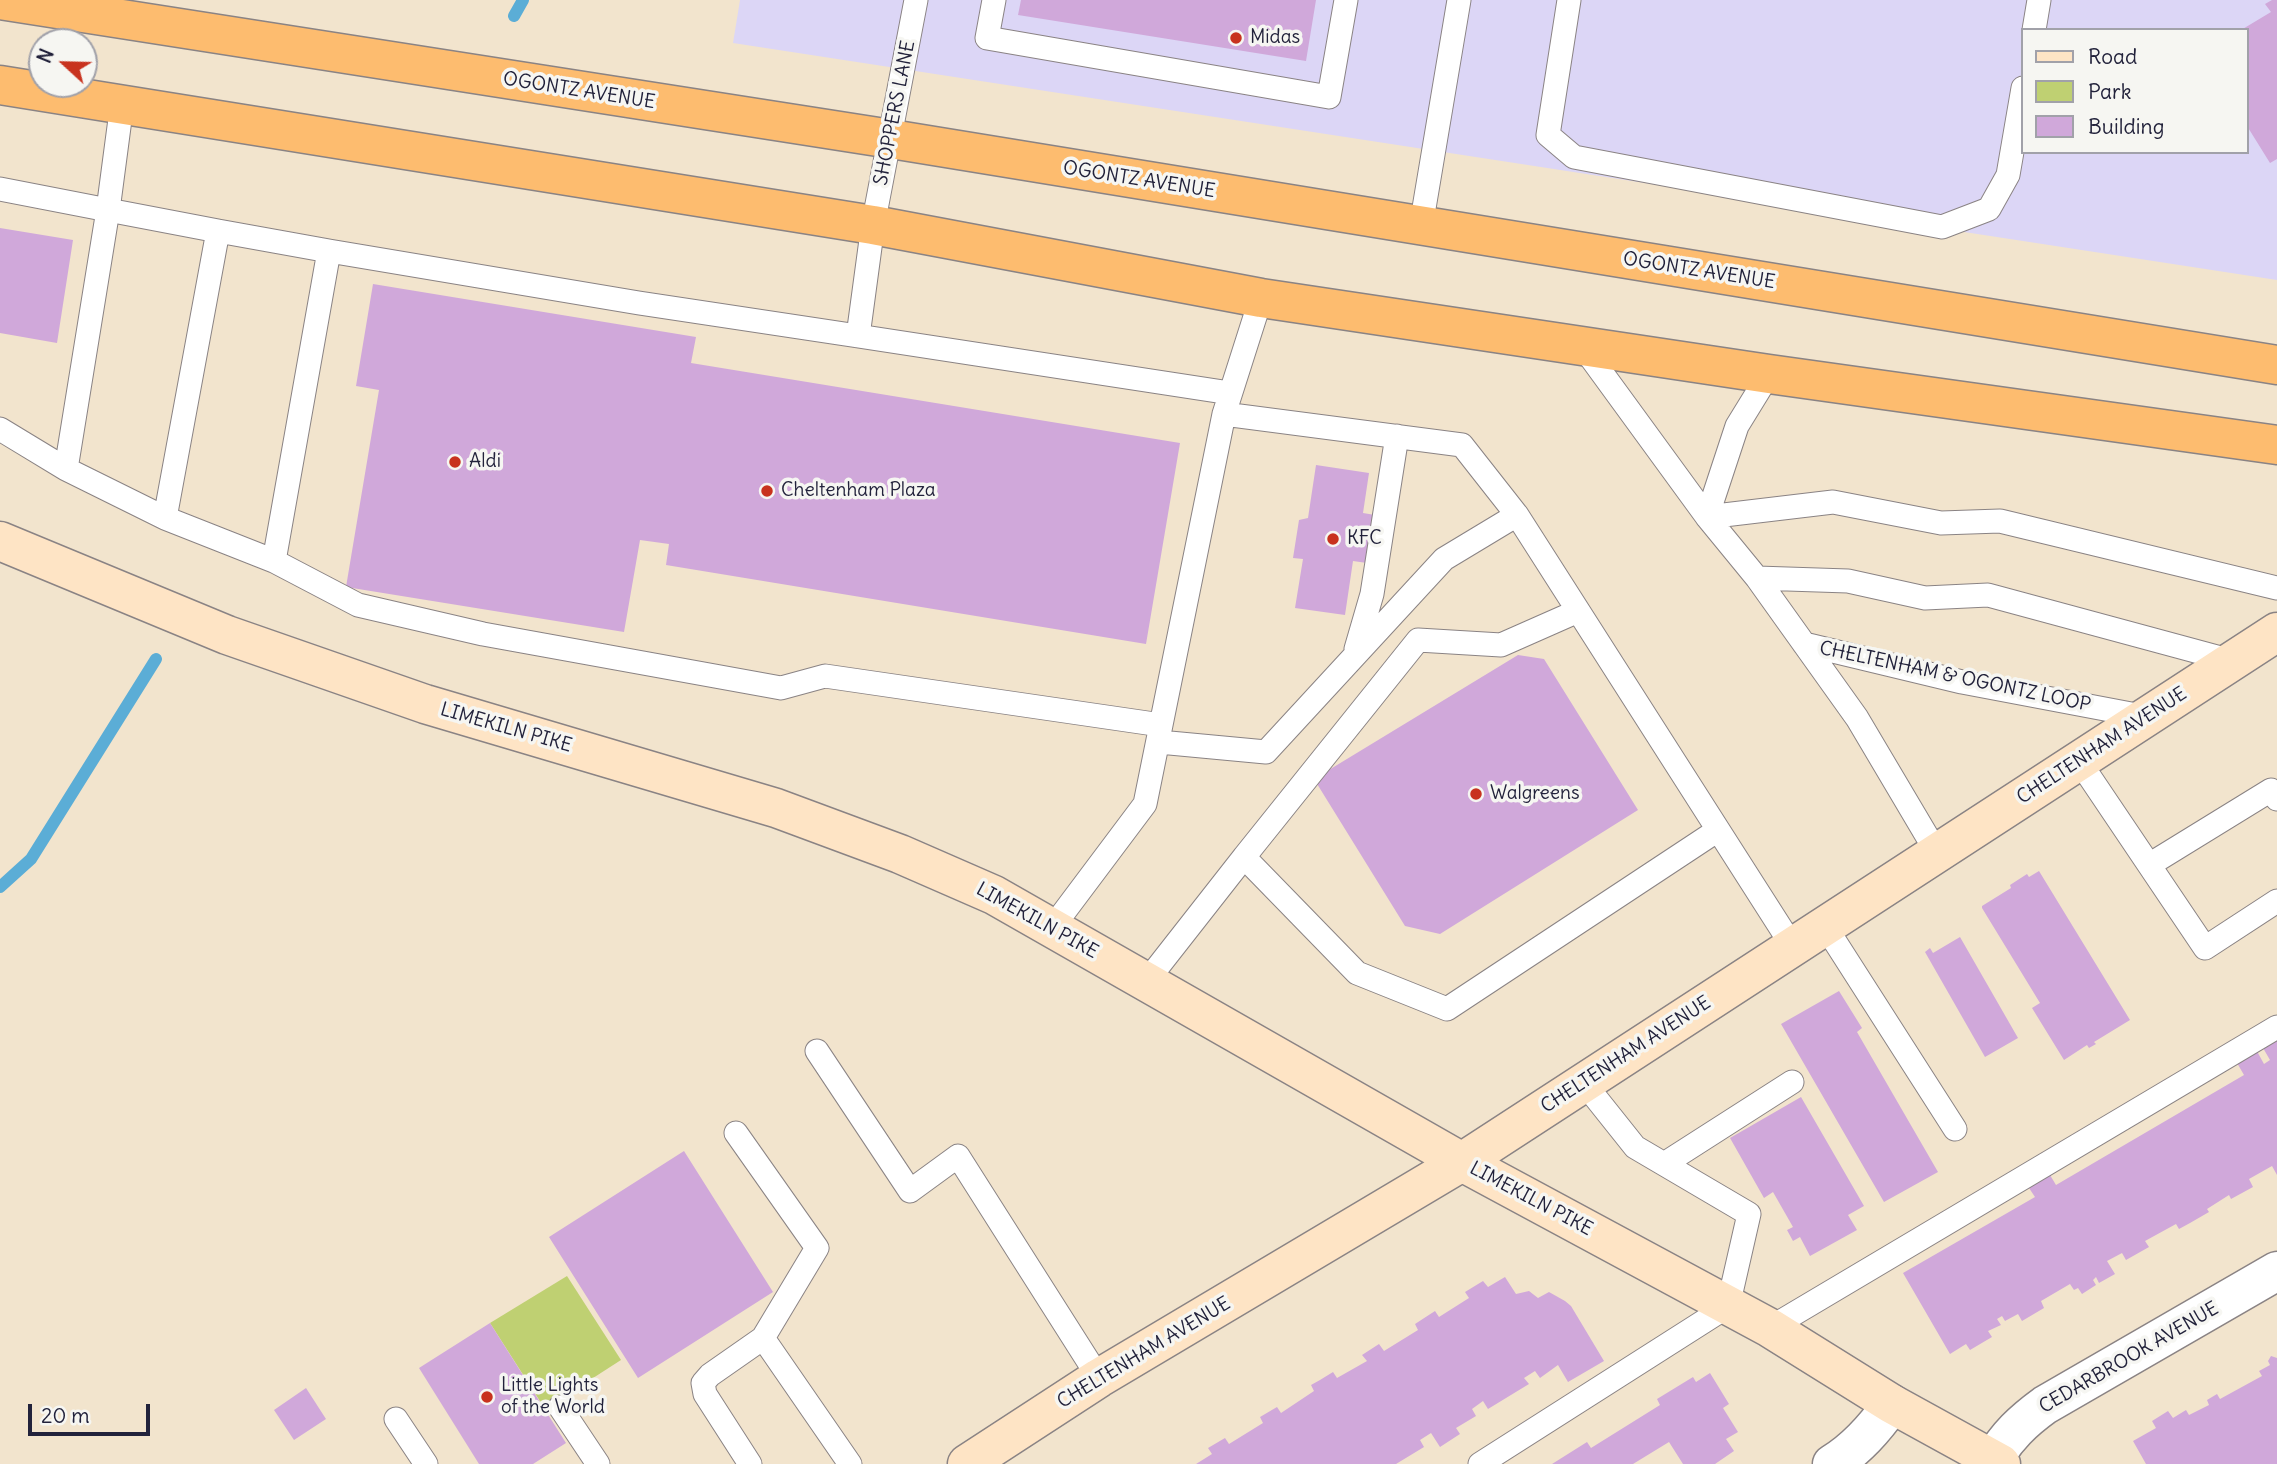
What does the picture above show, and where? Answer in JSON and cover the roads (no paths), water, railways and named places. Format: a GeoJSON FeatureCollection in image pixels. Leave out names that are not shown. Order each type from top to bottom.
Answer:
{"type":"FeatureCollection","features":[{"type":"Feature","properties":{"kind":"highway","name":"OGONTZ AVENUE"},"geometry":{"type":"LineString","coordinates":[[0,0],[891,139],[2277,365]]}},
{"type":"Feature","properties":{"kind":"highway"},"geometry":{"type":"LineString","coordinates":[[0,85],[873,225],[1261,298],[1769,374],[2277,445]]}},
{"type":"Feature","properties":{"kind":"street","name":"LIMEKILN PIKE"},"geometry":{"type":"LineString","coordinates":[[0,541],[227,635],[399,695],[776,808],[863,840],[994,895],[1462,1162],[1770,1328],[1892,1404],[1997,1462]]}},
{"type":"Feature","properties":{"kind":"street","name":"CHELTENHAM AVENUE"},"geometry":{"type":"LineString","coordinates":[[985,1459],[1099,1378],[1462,1162],[2277,632]]}},
{"type":"Feature","properties":{"kind":"street","name":"CEDARBROOK AVENUE"},"geometry":{"type":"LineString","coordinates":[[1997,1462],[2005,1441],[2045,1405],[2277,1271]]}},
{"type":"Feature","properties":{"kind":"street"},"geometry":{"type":"LineString","coordinates":[[1832,1464],[1860,1443],[1892,1404]]}},
{"type":"Feature","properties":{"kind":"lane","name":"SHOPPERS LANE"},"geometry":{"type":"LineString","coordinates":[[858,336],[873,225],[916,0]]}},
{"type":"Feature","properties":{"kind":"lane"},"geometry":{"type":"LineString","coordinates":[[994,0],[988,38],[1329,97],[1346,0]]}},
{"type":"Feature","properties":{"kind":"lane"},"geometry":{"type":"LineString","coordinates":[[1421,226],[1459,0]]}},
{"type":"Feature","properties":{"kind":"lane"},"geometry":{"type":"LineString","coordinates":[[1569,0],[1548,135],[1574,157],[1942,226],[1989,209],[2008,175],[2022,94]]}},
{"type":"Feature","properties":{"kind":"lane"},"geometry":{"type":"LineString","coordinates":[[2034,28],[2039,0]]}},
{"type":"Feature","properties":{"kind":"lane"},"geometry":{"type":"LineString","coordinates":[[66,469],[108,210],[122,103]]}},
{"type":"Feature","properties":{"kind":"lane"},"geometry":{"type":"LineString","coordinates":[[0,189],[329,251],[639,303],[858,336],[1397,436],[1462,445],[1517,515],[1793,947]]}},
{"type":"Feature","properties":{"kind":"lane"},"geometry":{"type":"LineString","coordinates":[[165,518],[218,231]]}},
{"type":"Feature","properties":{"kind":"lane"},"geometry":{"type":"LineString","coordinates":[[274,561],[329,251]]}},
{"type":"Feature","properties":{"kind":"lane"},"geometry":{"type":"LineString","coordinates":[[1052,928],[1145,804],[1227,404],[1261,298]]}},
{"type":"Feature","properties":{"kind":"lane","name":"CHELTENHAM & OGONTZ LOOP"},"geometry":{"type":"LineString","coordinates":[[1583,347],[1857,718],[1937,853]]}},
{"type":"Feature","properties":{"kind":"lane"},"geometry":{"type":"LineString","coordinates":[[1769,374],[1737,426],[1707,517],[1833,502],[1941,523],[2000,521],[2277,588]]}},
{"type":"Feature","properties":{"kind":"lane"},"geometry":{"type":"LineString","coordinates":[[0,429],[66,469],[165,518],[274,561],[358,605],[483,634],[782,688],[825,676],[1266,752],[1444,559],[1517,515]]}},
{"type":"Feature","properties":{"kind":"lane"},"geometry":{"type":"LineString","coordinates":[[1354,655],[1372,594],[1397,436]]}},
{"type":"Feature","properties":{"kind":"lane"},"geometry":{"type":"LineString","coordinates":[[1756,578],[1848,581],[1925,598],[1988,595],[2232,661]]}},
{"type":"Feature","properties":{"kind":"lane"},"geometry":{"type":"LineString","coordinates":[[1146,982],[1418,640],[1501,645],[1578,611]]}},
{"type":"Feature","properties":{"kind":"lane","name":"CHELTENHAM & OGONTZ LOOP"},"geometry":{"type":"LineString","coordinates":[[1804,644],[1962,682],[2147,717]]}},
{"type":"Feature","properties":{"kind":"lane"},"geometry":{"type":"LineString","coordinates":[[2079,761],[2204,948],[2277,901]]}},
{"type":"Feature","properties":{"kind":"lane"},"geometry":{"type":"LineString","coordinates":[[2149,865],[2271,790],[2277,799]]}},
{"type":"Feature","properties":{"kind":"lane"},"geometry":{"type":"LineString","coordinates":[[1244,857],[1357,973],[1447,1009],[1718,830]]}},
{"type":"Feature","properties":{"kind":"lane"},"geometry":{"type":"LineString","coordinates":[[1825,926],[1955,1129]]}},
{"type":"Feature","properties":{"kind":"lane"},"geometry":{"type":"LineString","coordinates":[[1770,1328],[2277,1027]]}},
{"type":"Feature","properties":{"kind":"lane"},"geometry":{"type":"LineString","coordinates":[[817,1051],[910,1191],[958,1156],[1099,1378]]}},
{"type":"Feature","properties":{"kind":"lane"},"geometry":{"type":"LineString","coordinates":[[1664,1164],[1791,1082]]}},
{"type":"Feature","properties":{"kind":"lane"},"geometry":{"type":"LineString","coordinates":[[1480,1464],[1728,1306],[1749,1214],[1635,1147],[1584,1083]]}},
{"type":"Feature","properties":{"kind":"lane"},"geometry":{"type":"LineString","coordinates":[[736,1133],[817,1248],[763,1338],[709,1375],[703,1383],[705,1394],[750,1464]]}},
{"type":"Feature","properties":{"kind":"lane"},"geometry":{"type":"LineString","coordinates":[[763,1338],[850,1464]]}},
{"type":"Feature","properties":{"kind":"lane"},"geometry":{"type":"LineString","coordinates":[[560,1407],[598,1464]]}},
{"type":"Feature","properties":{"kind":"lane"},"geometry":{"type":"LineString","coordinates":[[396,1419],[426,1464]]}},
{"type":"Feature","properties":{"kind":"waterway"},"geometry":{"type":"LineString","coordinates":[[514,16],[523,0]]}},
{"type":"Feature","properties":{"kind":"waterway"},"geometry":{"type":"LineString","coordinates":[[0,887],[31,859],[156,659]]}},
{"type":"Feature","properties":{"kind":"place","name":"Midas"},"geometry":{"type":"Point","coordinates":[1236,38]}},
{"type":"Feature","properties":{"kind":"place","name":"Aldi"},"geometry":{"type":"Point","coordinates":[455,462]}},
{"type":"Feature","properties":{"kind":"place","name":"Cheltenham Plaza"},"geometry":{"type":"Point","coordinates":[767,491]}},
{"type":"Feature","properties":{"kind":"place","name":"KFC"},"geometry":{"type":"Point","coordinates":[1333,539]}},
{"type":"Feature","properties":{"kind":"place","name":"Walgreens"},"geometry":{"type":"Point","coordinates":[1476,794]}},
{"type":"Feature","properties":{"kind":"place","name":"Little Lights of the World"},"geometry":{"type":"Point","coordinates":[487,1397]}}]}
